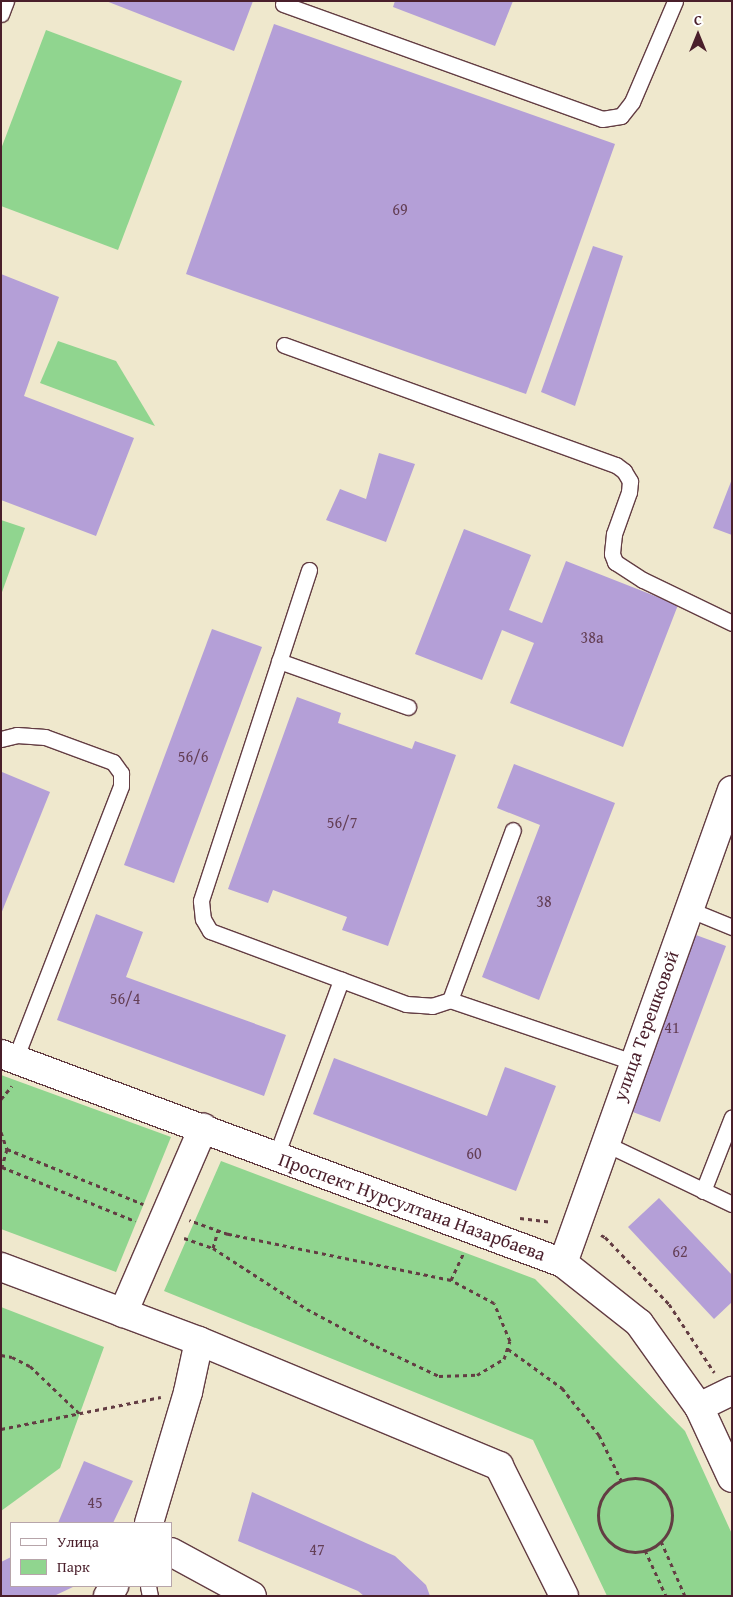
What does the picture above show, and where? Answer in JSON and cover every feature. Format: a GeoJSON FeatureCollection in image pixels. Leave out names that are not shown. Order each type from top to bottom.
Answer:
{"type":"FeatureCollection","features":[{"type":"Feature","properties":{"kind":"main road","name":"улица Терешковой"},"geometry":{"type":"LineString","coordinates":[[562,1263],[732,790]]}},
{"type":"Feature","properties":{"kind":"main road","name":"Проспект Нурсултана Назарбаева"},"geometry":{"type":"LineString","coordinates":[[8,1056],[562,1263],[639,1323],[699,1407],[732,1478]]}},
{"type":"Feature","properties":{"kind":"main road"},"geometry":{"type":"LineString","coordinates":[[123,1313],[161,1220],[202,1128]]}},
{"type":"Feature","properties":{"kind":"main road"},"geometry":{"type":"LineString","coordinates":[[1,1267],[199,1341],[499,1466],[564,1596]]}},
{"type":"Feature","properties":{"kind":"main road"},"geometry":{"type":"LineString","coordinates":[[149,1522],[188,1390],[199,1341]]}},
{"type":"Feature","properties":{"kind":"main road"},"geometry":{"type":"LineString","coordinates":[[699,1407],[732,1391]]}},
{"type":"Feature","properties":{"kind":"main road"},"geometry":{"type":"LineString","coordinates":[[172,1553],[252,1596]]}},
{"type":"Feature","properties":{"kind":"lane"},"geometry":{"type":"LineString","coordinates":[[1,14],[6,1]]}},
{"type":"Feature","properties":{"kind":"lane"},"geometry":{"type":"LineString","coordinates":[[283,4],[602,119],[621,116],[632,102],[675,1]]}},
{"type":"Feature","properties":{"kind":"lane"},"geometry":{"type":"LineString","coordinates":[[284,345],[616,465],[624,471],[630,481],[629,492],[614,534],[612,554],[615,562],[643,580],[732,623]]}},
{"type":"Feature","properties":{"kind":"lane"},"geometry":{"type":"LineString","coordinates":[[309,570],[201,901],[203,919],[210,930],[406,1004],[432,1006],[450,1000],[633,1062]]}},
{"type":"Feature","properties":{"kind":"lane"},"geometry":{"type":"LineString","coordinates":[[279,661],[408,707]]}},
{"type":"Feature","properties":{"kind":"lane"},"geometry":{"type":"LineString","coordinates":[[1,739],[17,735],[45,737],[114,762],[121,773],[121,786],[8,1056]]}},
{"type":"Feature","properties":{"kind":"lane"},"geometry":{"type":"LineString","coordinates":[[450,1000],[513,830]]}},
{"type":"Feature","properties":{"kind":"lane"},"geometry":{"type":"LineString","coordinates":[[688,909],[732,927]]}},
{"type":"Feature","properties":{"kind":"lane"},"geometry":{"type":"LineString","coordinates":[[276,1156],[341,980]]}},
{"type":"Feature","properties":{"kind":"lane"},"geometry":{"type":"LineString","coordinates":[[703,1191],[732,1117]]}},
{"type":"Feature","properties":{"kind":"lane"},"geometry":{"type":"LineString","coordinates":[[604,1143],[732,1204]]}},
{"type":"Feature","properties":{"kind":"path"},"geometry":{"type":"LineString","coordinates":[[1,1132],[7,1150],[2,1168],[161,1220],[218,1230],[451,1280],[494,1303],[510,1341],[508,1349],[504,1358],[477,1375],[439,1376],[376,1346],[307,1309],[213,1248],[161,1220],[135,1202],[7,1150]]}},
{"type":"Feature","properties":{"kind":"path"},"geometry":{"type":"LineString","coordinates":[[213,1248],[218,1230]]}},
{"type":"Feature","properties":{"kind":"path"},"geometry":{"type":"LineString","coordinates":[[508,1349],[562,1388],[599,1435],[621,1480]]}},
{"type":"Feature","properties":{"kind":"path"},"geometry":{"type":"LineString","coordinates":[[1,1355],[12,1356],[30,1366],[80,1414]]}},
{"type":"Feature","properties":{"kind":"path"},"geometry":{"type":"LineString","coordinates":[[1,1429],[134,1404],[188,1390]]}},
{"type":"Feature","properties":{"kind":"path"},"geometry":{"type":"LineString","coordinates":[[636,1477],[655,1482],[669,1496],[674,1516],[668,1534],[661,1541],[654,1548],[634,1553],[616,1547],[602,1533],[597,1514],[603,1495],[621,1480],[636,1477]]}},
{"type":"Feature","properties":{"kind":"path"},"geometry":{"type":"LineString","coordinates":[[661,1541],[685,1596]]}},
{"type":"Feature","properties":{"kind":"path"},"geometry":{"type":"LineString","coordinates":[[645,1550],[666,1596]]}},
{"type":"Feature","properties":{"kind":"green space"},"geometry":{"type":"Polygon","coordinates":[[[46,30],[182,81],[118,250],[1,206],[1,149],[46,30]]]}},
{"type":"Feature","properties":{"kind":"green space"},"geometry":{"type":"Polygon","coordinates":[[[58,341],[116,361],[155,426],[40,383],[58,341]]]}},
{"type":"Feature","properties":{"kind":"green space"},"geometry":{"type":"Polygon","coordinates":[[[1,520],[25,528],[1,595],[1,520]]]}},
{"type":"Feature","properties":{"kind":"green space"},"geometry":{"type":"Polygon","coordinates":[[[1,1075],[171,1137],[116,1272],[1,1229],[1,1075]]]}},
{"type":"Feature","properties":{"kind":"green space"},"geometry":{"type":"Polygon","coordinates":[[[221,1161],[535,1279],[685,1431],[732,1534],[732,1596],[607,1596],[533,1440],[164,1291],[221,1161]]]}},
{"type":"Feature","properties":{"kind":"green space"},"geometry":{"type":"Polygon","coordinates":[[[1,1307],[104,1347],[60,1468],[1,1511],[1,1307]]]}},
{"type":"Feature","properties":{"kind":"building"},"geometry":{"type":"Polygon","coordinates":[[[106,1],[253,1],[234,51],[106,1]]]}},
{"type":"Feature","properties":{"kind":"building"},"geometry":{"type":"Polygon","coordinates":[[[395,1],[513,1],[495,46],[393,7],[395,1]]]}},
{"type":"Feature","properties":{"kind":"building"},"geometry":{"type":"Polygon","coordinates":[[[274,24],[615,144],[526,394],[186,274],[274,24]]]}},
{"type":"Feature","properties":{"kind":"building"},"geometry":{"type":"Polygon","coordinates":[[[593,246],[623,256],[575,406],[541,392],[593,246]]]}},
{"type":"Feature","properties":{"kind":"building"},"geometry":{"type":"Polygon","coordinates":[[[1,274],[59,297],[24,396],[134,438],[96,536],[1,500],[1,274]]]}},
{"type":"Feature","properties":{"kind":"building"},"geometry":{"type":"Polygon","coordinates":[[[379,453],[415,464],[386,542],[326,520],[340,489],[366,499],[379,453]]]}},
{"type":"Feature","properties":{"kind":"building"},"geometry":{"type":"Polygon","coordinates":[[[732,479],[732,535],[713,528],[732,479]]]}},
{"type":"Feature","properties":{"kind":"building"},"geometry":{"type":"Polygon","coordinates":[[[464,529],[531,555],[509,610],[542,623],[566,561],[678,605],[623,747],[510,703],[534,643],[502,630],[482,680],[415,654],[464,529]]]}},
{"type":"Feature","properties":{"kind":"building"},"geometry":{"type":"Polygon","coordinates":[[[212,629],[262,647],[174,883],[124,865],[212,629]]]}},
{"type":"Feature","properties":{"kind":"building"},"geometry":{"type":"Polygon","coordinates":[[[297,697],[341,713],[338,723],[412,749],[415,741],[456,755],[388,946],[342,930],[347,917],[273,890],[268,903],[228,889],[297,697]]]}},
{"type":"Feature","properties":{"kind":"building"},"geometry":{"type":"Polygon","coordinates":[[[514,764],[615,803],[539,1000],[482,977],[540,825],[497,808],[514,764]]]}},
{"type":"Feature","properties":{"kind":"building"},"geometry":{"type":"Polygon","coordinates":[[[2,772],[50,792],[1,914],[1,774],[2,772]]]}},
{"type":"Feature","properties":{"kind":"building"},"geometry":{"type":"Polygon","coordinates":[[[96,914],[143,932],[126,977],[286,1035],[264,1096],[57,1020],[96,914]]]}},
{"type":"Feature","properties":{"kind":"building"},"geometry":{"type":"Polygon","coordinates":[[[685,931],[726,946],[660,1122],[619,1107],[685,931]]]}},
{"type":"Feature","properties":{"kind":"building"},"geometry":{"type":"Polygon","coordinates":[[[334,1058],[487,1116],[505,1067],[556,1086],[516,1191],[313,1114],[334,1058]]]}},
{"type":"Feature","properties":{"kind":"building"},"geometry":{"type":"Polygon","coordinates":[[[659,1198],[732,1275],[732,1302],[714,1319],[628,1227],[659,1198]]]}},
{"type":"Feature","properties":{"kind":"building"},"geometry":{"type":"Polygon","coordinates":[[[84,1461],[133,1481],[113,1522],[58,1522],[84,1461]]]}},
{"type":"Feature","properties":{"kind":"building"},"geometry":{"type":"Polygon","coordinates":[[[252,1492],[395,1556],[426,1585],[430,1596],[364,1596],[358,1591],[238,1541],[252,1492]]]}},
{"type":"Feature","properties":{"kind":"building"},"geometry":{"type":"Polygon","coordinates":[[[10,1558],[10,1587],[73,1587],[54,1596],[1,1596],[1,1562],[10,1558]]]}}]}
